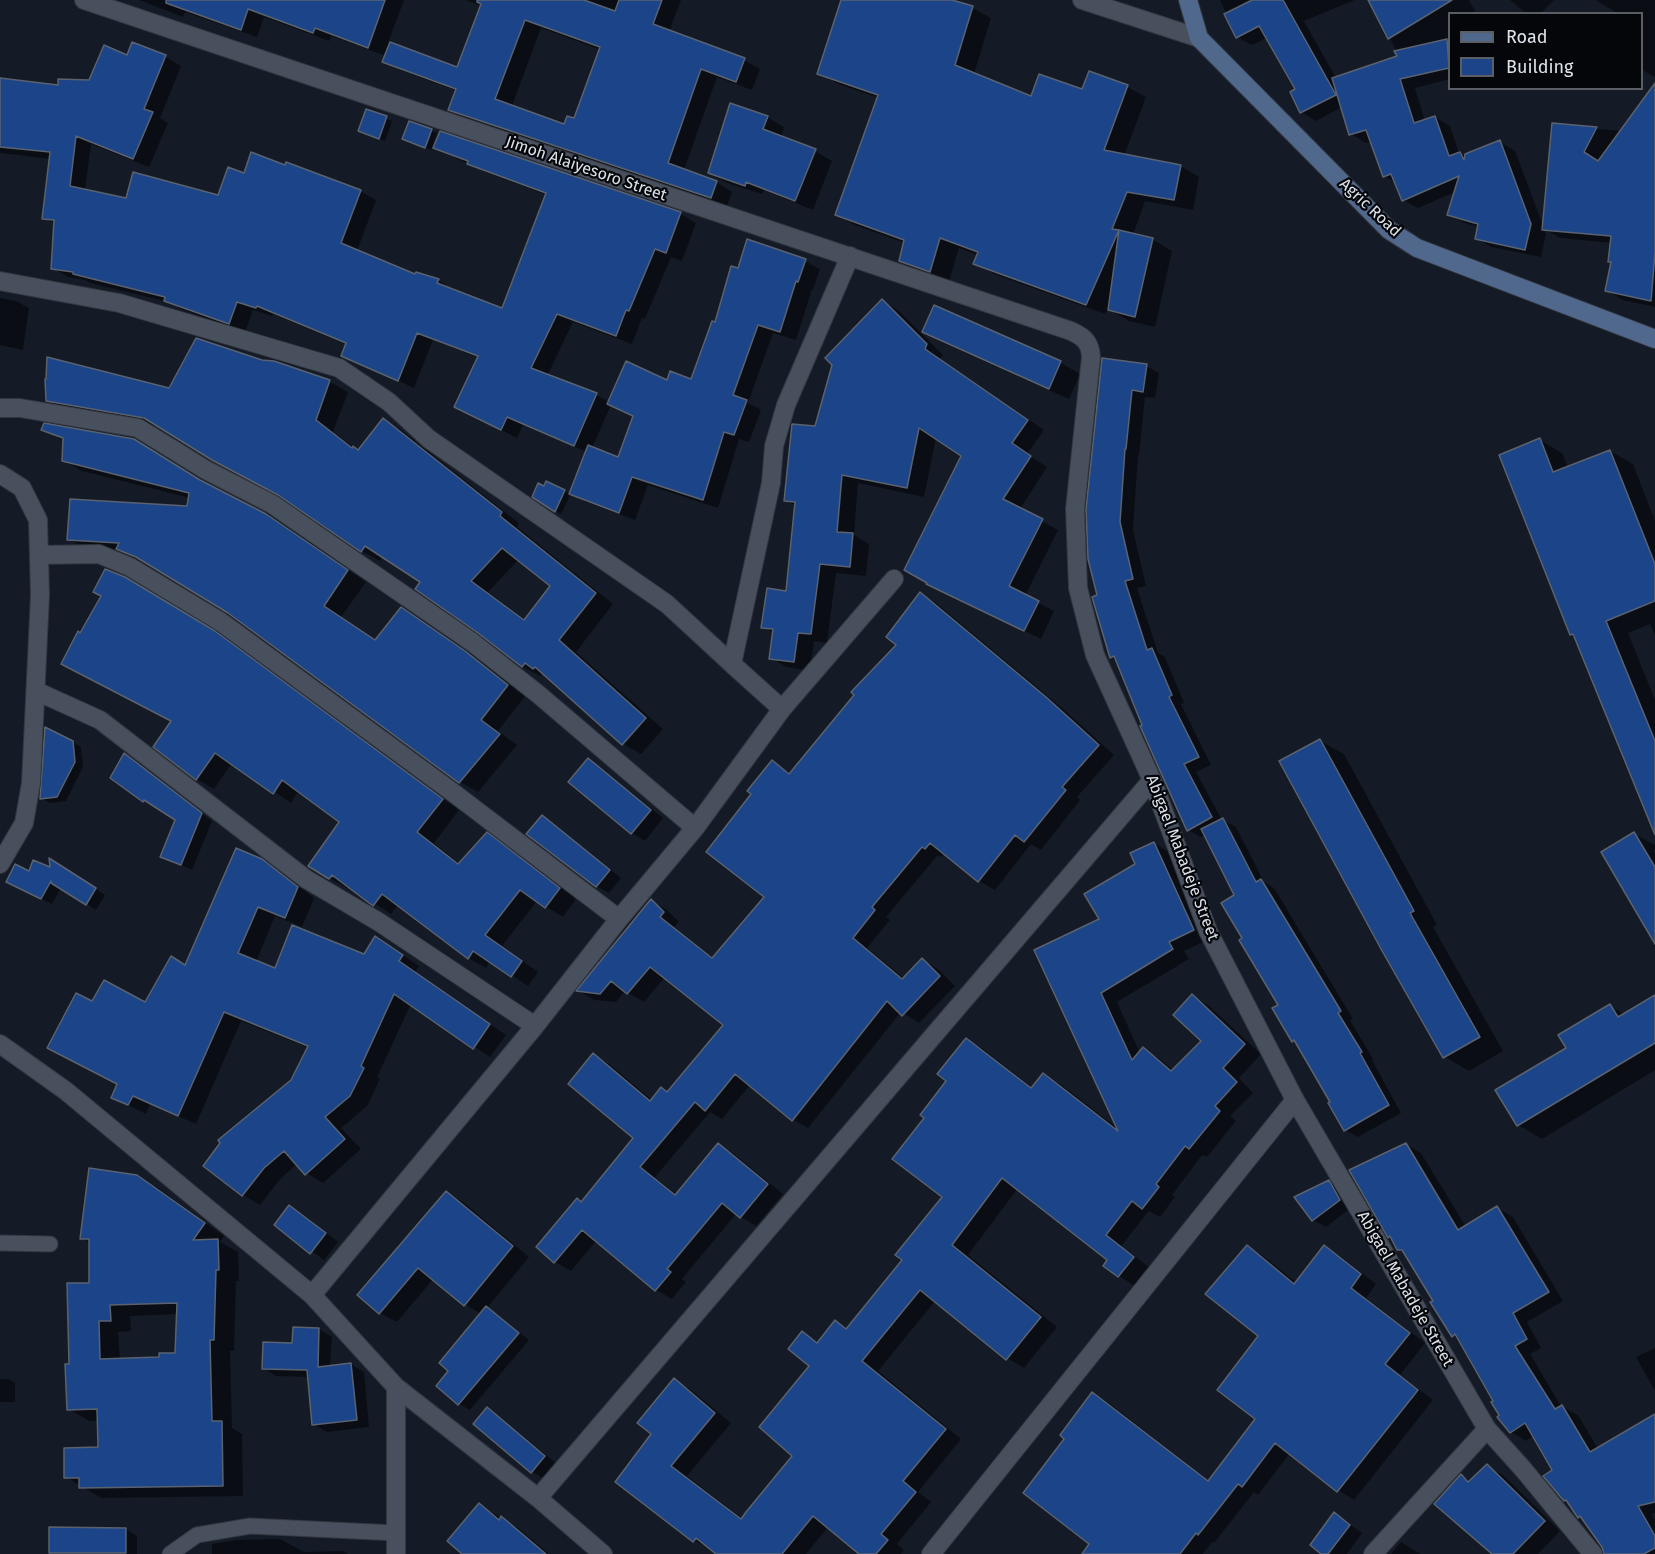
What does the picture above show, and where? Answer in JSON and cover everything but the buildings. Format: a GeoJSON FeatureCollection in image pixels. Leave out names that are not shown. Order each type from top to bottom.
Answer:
{"type":"FeatureCollection","features":[{"type":"Feature","properties":{"kind":"street","name":"Jimoh Alaiyesoro Street"},"geometry":{"type":"LineString","coordinates":[[84,0],[1071,331],[1086,341]]}},
{"type":"Feature","properties":{"kind":"street"},"geometry":{"type":"LineString","coordinates":[[1082,0],[1199,38]]}},
{"type":"Feature","properties":{"kind":"street","name":"Agric Road"},"geometry":{"type":"LineString","coordinates":[[1188,0],[1199,38],[1389,230],[1417,248],[1655,339]]}},
{"type":"Feature","properties":{"kind":"street"},"geometry":{"type":"LineString","coordinates":[[732,664],[771,483],[774,446],[786,405],[850,256]]}},
{"type":"Feature","properties":{"kind":"street"},"geometry":{"type":"LineString","coordinates":[[0,281],[119,303],[339,368],[388,402],[429,440],[667,604],[782,709]]}},
{"type":"Feature","properties":{"kind":"street","name":"Abigael Mabadeje Street"},"geometry":{"type":"LineString","coordinates":[[1086,341],[1090,347],[1091,357],[1076,509],[1078,588],[1095,655],[1152,780],[1208,931],[1296,1101],[1487,1429],[1523,1468],[1593,1554]]}},
{"type":"Feature","properties":{"kind":"street"},"geometry":{"type":"LineString","coordinates":[[0,408],[20,408],[138,428],[206,470],[272,504],[472,642],[538,694],[695,828]]}},
{"type":"Feature","properties":{"kind":"street"},"geometry":{"type":"LineString","coordinates":[[0,474],[22,488],[38,520],[39,555],[31,783],[24,823],[0,864]]}},
{"type":"Feature","properties":{"kind":"street"},"geometry":{"type":"LineString","coordinates":[[39,555],[99,554],[130,567],[221,622],[451,791],[619,919]]}},
{"type":"Feature","properties":{"kind":"street"},"geometry":{"type":"LineString","coordinates":[[312,1295],[535,1026],[619,919],[695,828],[782,709],[894,579]]}},
{"type":"Feature","properties":{"kind":"street"},"geometry":{"type":"LineString","coordinates":[[36,691],[100,720],[306,879],[379,922],[535,1026]]}},
{"type":"Feature","properties":{"kind":"street"},"geometry":{"type":"LineString","coordinates":[[538,1498],[1152,780]]}},
{"type":"Feature","properties":{"kind":"street"},"geometry":{"type":"LineString","coordinates":[[0,1044],[66,1091],[312,1295],[396,1386],[538,1498],[603,1554]]}},
{"type":"Feature","properties":{"kind":"street"},"geometry":{"type":"LineString","coordinates":[[931,1554],[1296,1101]]}},
{"type":"Feature","properties":{"kind":"street"},"geometry":{"type":"LineString","coordinates":[[396,1386],[396,1554]]}},
{"type":"Feature","properties":{"kind":"street"},"geometry":{"type":"LineString","coordinates":[[1373,1554],[1487,1429]]}},
{"type":"Feature","properties":{"kind":"lane"},"geometry":{"type":"LineString","coordinates":[[0,1243],[50,1244]]}},
{"type":"Feature","properties":{"kind":"lane"},"geometry":{"type":"LineString","coordinates":[[170,1554],[197,1535],[250,1526],[396,1533]]}}]}
